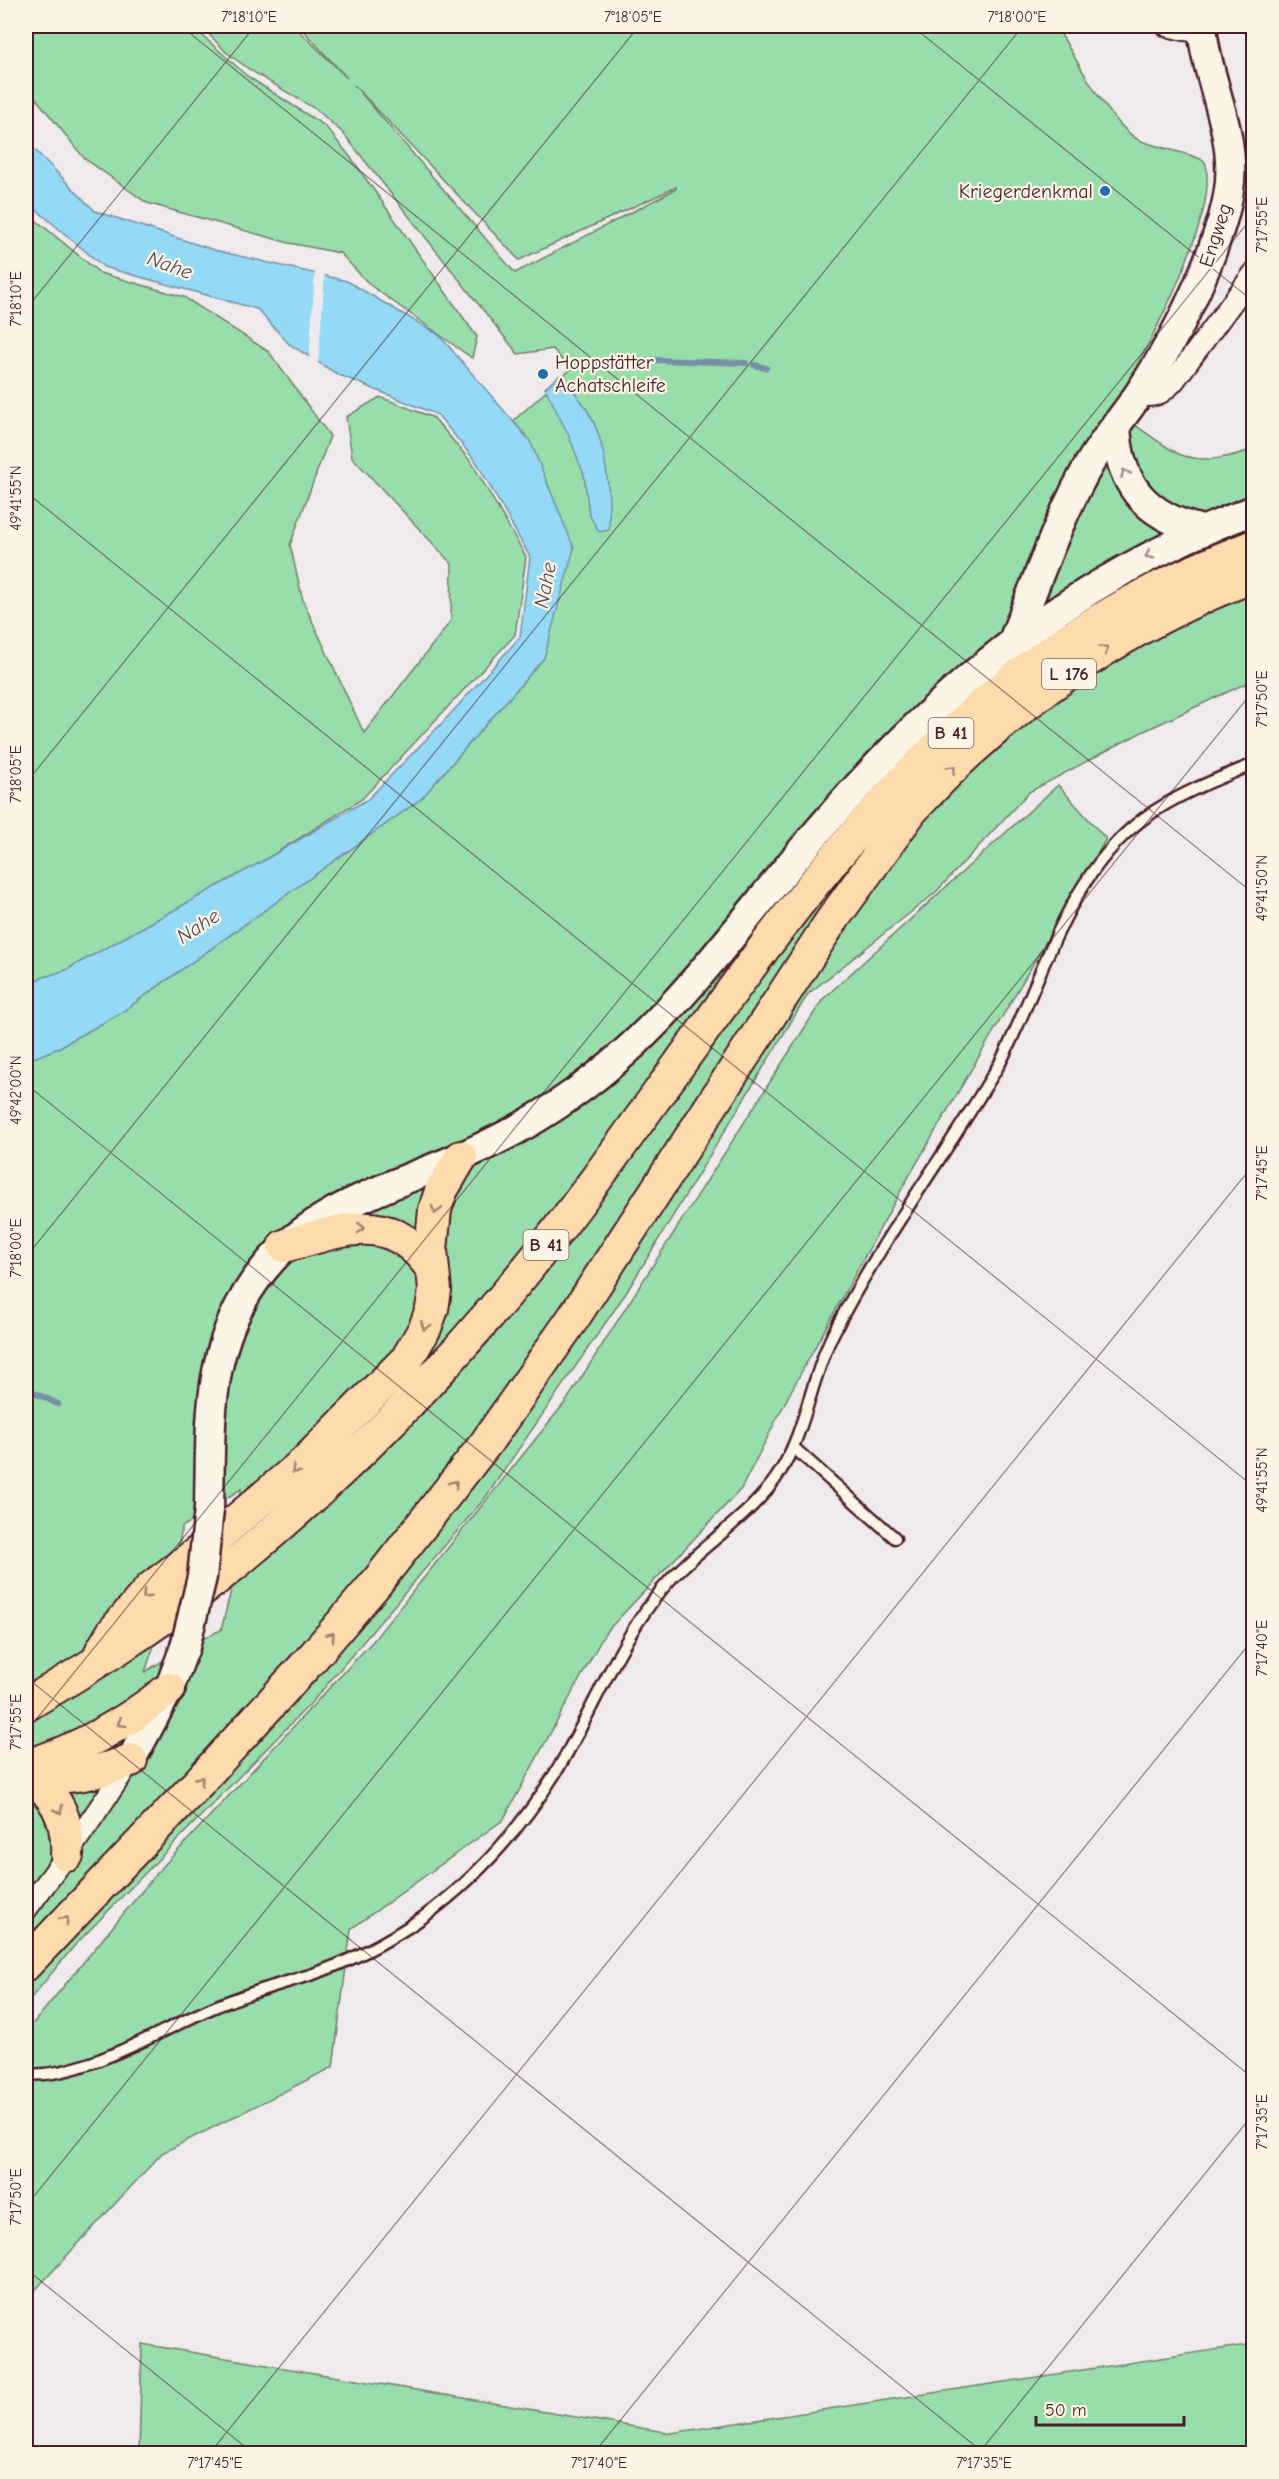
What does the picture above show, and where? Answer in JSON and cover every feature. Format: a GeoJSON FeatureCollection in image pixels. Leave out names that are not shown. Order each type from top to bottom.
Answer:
{"type":"FeatureCollection","features":[{"type":"Feature","properties":{"kind":"main road","name":"Engweg"},"geometry":{"type":"LineString","coordinates":[[1013,642],[1073,493],[1116,424],[1161,360],[1192,301],[1228,202],[1229,153],[1226,126],[1202,29]]}},
{"type":"Feature","properties":{"kind":"main road"},"geometry":{"type":"LineString","coordinates":[[1116,424],[1117,449],[1124,473],[1137,494],[1155,512],[1177,524],[1202,530]]}},
{"type":"Feature","properties":{"kind":"main road"},"geometry":{"type":"LineString","coordinates":[[26,1772],[76,1776],[131,1760],[169,1689],[185,1647],[202,1577],[209,1509],[212,1403],[221,1349],[231,1322],[246,1294],[266,1265],[285,1246],[320,1220],[382,1188],[461,1157],[511,1133],[550,1110],[595,1077],[629,1048],[704,970],[796,856],[871,771],[939,703],[1013,642],[1058,609],[1104,580],[1202,530],[1254,510]]}},
{"type":"Feature","properties":{"kind":"main road","name":"B 41"},"geometry":{"type":"LineString","coordinates":[[26,1705],[93,1666],[213,1581],[306,1501],[413,1397],[466,1341],[589,1191],[721,1008],[847,843],[949,735],[997,692],[1106,615],[1205,565],[1254,546]]}},
{"type":"Feature","properties":{"kind":"main road","name":"L 176"},"geometry":{"type":"LineString","coordinates":[[721,1008],[967,754],[1065,676],[1116,642],[1174,610],[1254,576]]}},
{"type":"Feature","properties":{"kind":"main road"},"geometry":{"type":"LineString","coordinates":[[26,1964],[199,1782],[313,1657],[377,1582],[479,1451],[574,1317],[830,923],[911,811]]}},
{"type":"Feature","properties":{"kind":"main road"},"geometry":{"type":"LineString","coordinates":[[93,1666],[113,1632],[151,1588],[205,1547],[297,1469],[351,1418],[407,1359],[425,1328],[432,1309],[435,1290],[431,1250],[435,1210],[441,1191],[461,1157]]}},
{"type":"Feature","properties":{"kind":"main road"},"geometry":{"type":"LineString","coordinates":[[285,1246],[352,1228],[378,1230],[391,1233],[413,1246],[433,1270]]}},
{"type":"Feature","properties":{"kind":"main road"},"geometry":{"type":"LineString","coordinates":[[26,1772],[123,1723],[169,1689]]}},
{"type":"Feature","properties":{"kind":"main road"},"geometry":{"type":"LineString","coordinates":[[26,1772],[47,1790],[60,1809],[67,1832],[67,1855]]}},
{"type":"Feature","properties":{"kind":"street"},"geometry":{"type":"LineString","coordinates":[[1167,26],[1184,30],[1202,29]]}},
{"type":"Feature","properties":{"kind":"street"},"geometry":{"type":"LineString","coordinates":[[1138,395],[1155,397],[1162,394],[1254,273]]}},
{"type":"Feature","properties":{"kind":"street"},"geometry":{"type":"LineString","coordinates":[[26,1910],[67,1855],[131,1760]]}},
{"type":"Feature","properties":{"kind":"lane"},"geometry":{"type":"LineString","coordinates":[[26,2074],[47,2075],[89,2064],[214,2007],[353,1958],[385,1942],[414,1923],[465,1883],[495,1854],[556,1771],[637,1623],[681,1568],[764,1493],[778,1474],[793,1447],[819,1370],[854,1295],[1000,1063],[1014,1037],[1055,937],[1071,906],[1091,876],[1116,844],[1143,818],[1179,798],[1254,765]]}},
{"type":"Feature","properties":{"kind":"lane"},"geometry":{"type":"LineString","coordinates":[[793,1447],[895,1538]]}},
{"type":"Feature","properties":{"kind":"green space"},"geometry":{"type":"Polygon","coordinates":[[[26,26],[192,26],[247,76],[325,126],[352,159],[477,337],[472,358],[370,285],[340,253],[289,243],[147,203],[84,158],[26,86],[26,26]]]}},
{"type":"Feature","properties":{"kind":"green space"},"geometry":{"type":"Polygon","coordinates":[[[201,26],[294,26],[347,78],[299,26],[1056,26],[1104,104],[1126,130],[1144,142],[1202,159],[1206,164],[1207,185],[1204,208],[1184,267],[1156,329],[1113,409],[1184,456],[1202,459],[1219,458],[1253,449],[1253,680],[1140,733],[1029,792],[935,893],[808,994],[626,1293],[485,1498],[313,1701],[75,1945],[26,2004],[26,1061],[58,1048],[119,1014],[421,799],[544,658],[530,441],[513,421],[570,370],[553,349],[518,354],[343,133],[317,110],[250,70],[226,52],[201,26]],[[354,85],[515,273],[676,189],[676,187],[519,260],[354,85]],[[241,1489],[182,1527],[169,1602],[145,1672],[185,1647],[221,1630],[234,1579],[240,1532],[241,1489]]]}},
{"type":"Feature","properties":{"kind":"green space"},"geometry":{"type":"Polygon","coordinates":[[[26,212],[100,273],[184,297],[269,352],[330,436],[290,545],[303,601],[364,733],[451,621],[452,564],[352,457],[346,417],[380,397],[434,418],[472,463],[526,557],[515,635],[362,799],[263,861],[66,970],[26,983],[26,212]]]}},
{"type":"Feature","properties":{"kind":"green space"},"geometry":{"type":"Polygon","coordinates":[[[1058,785],[1106,839],[905,1183],[790,1393],[741,1489],[605,1633],[503,1820],[351,1929],[333,2067],[162,2153],[26,2300],[26,2032],[157,1873],[373,1641],[567,1400],[823,999],[1058,785]]]}},
{"type":"Feature","properties":{"kind":"green space"},"geometry":{"type":"Polygon","coordinates":[[[142,2344],[671,2433],[1253,2344],[1253,2453],[139,2453],[142,2344]]]}},
{"type":"Feature","properties":{"kind":"water","name":"Nahe"},"geometry":{"type":"Polygon","coordinates":[[[26,141],[95,211],[214,250],[347,281],[439,335],[530,441],[574,548],[544,658],[421,799],[119,1014],[58,1048],[26,1061],[26,983],[66,970],[263,861],[368,799],[444,721],[520,637],[530,557],[477,463],[438,415],[337,374],[289,344],[257,309],[104,267],[26,201],[26,141]]]}},
{"type":"Feature","properties":{"kind":"water"},"geometry":{"type":"Polygon","coordinates":[[[560,375],[583,404],[599,435],[608,484],[609,530],[599,532],[589,514],[584,475],[569,436],[545,388],[560,375]]]}},
{"type":"Feature","properties":{"kind":"pier"},"geometry":{"type":"Polygon","coordinates":[[[315,271],[325,273],[318,366],[309,360],[315,271]]]}},
{"type":"Feature","properties":{"kind":"waterway"},"geometry":{"type":"LineString","coordinates":[[596,362],[656,360],[746,363]]}},
{"type":"Feature","properties":{"kind":"waterway"},"geometry":{"type":"LineString","coordinates":[[754,365],[766,368]]}},
{"type":"Feature","properties":{"kind":"waterway"},"geometry":{"type":"LineString","coordinates":[[26,1389],[58,1404]]}},
{"type":"Feature","properties":{"kind":"place","name":"Kriegerdenkmal"},"geometry":{"type":"Point","coordinates":[1105,191]}},
{"type":"Feature","properties":{"kind":"place","name":"Hoppstätter Achatschleife"},"geometry":{"type":"Point","coordinates":[543,374]}}]}
